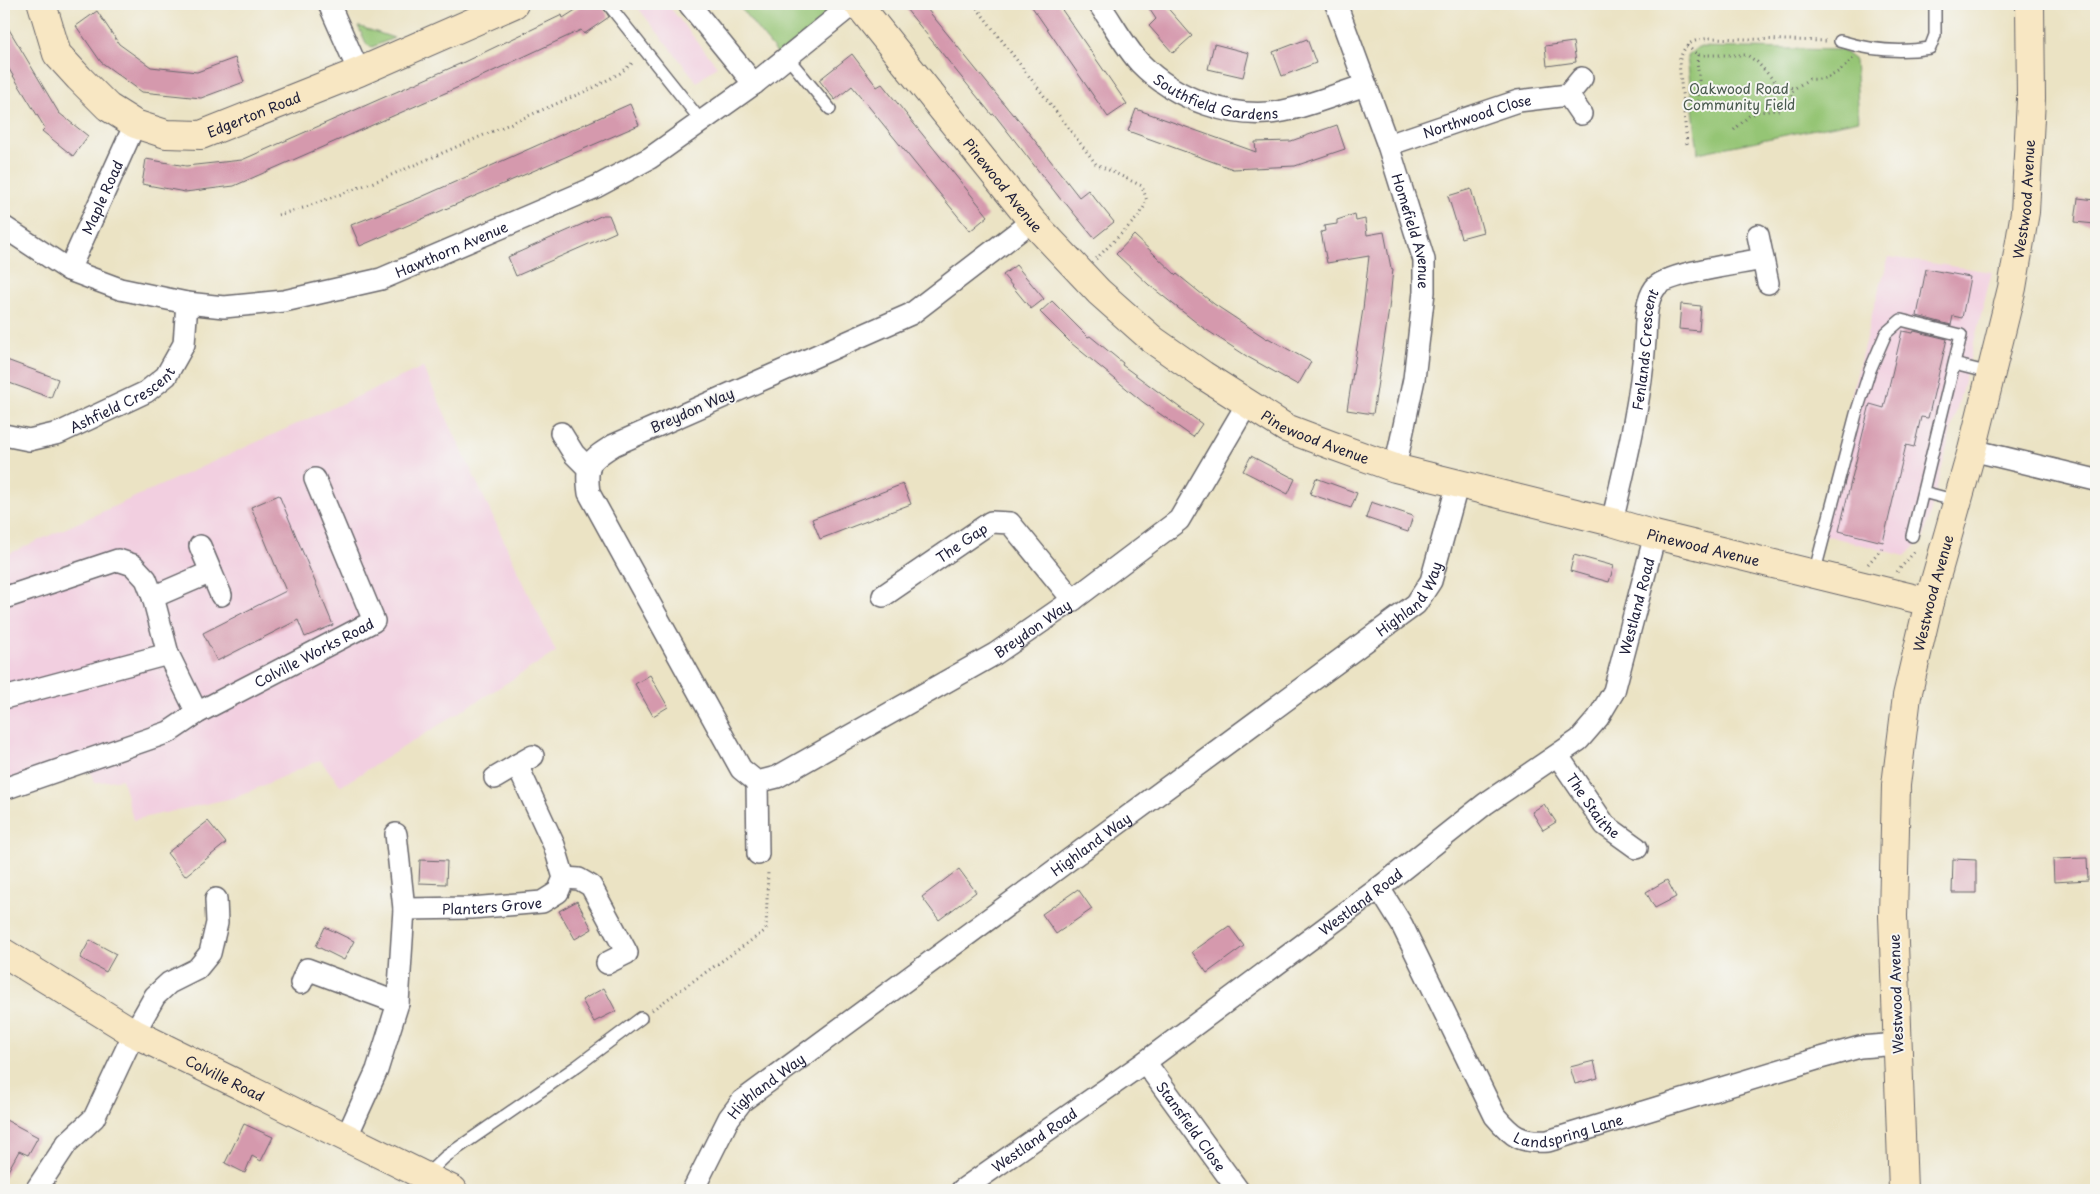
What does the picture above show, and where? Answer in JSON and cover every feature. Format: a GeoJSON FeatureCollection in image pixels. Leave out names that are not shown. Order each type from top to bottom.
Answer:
{"type":"FeatureCollection","features":[{"type":"Feature","properties":{"kind":"street","name":"Edgerton Road"},"geometry":{"type":"LineString","coordinates":[[42,4],[57,54],[108,107],[135,124],[166,134],[201,135],[359,72],[514,4]]}},
{"type":"Feature","properties":{"kind":"street"},"geometry":{"type":"LineString","coordinates":[[328,4],[359,72]]}},
{"type":"Feature","properties":{"kind":"street"},"geometry":{"type":"LineString","coordinates":[[689,4],[754,84]]}},
{"type":"Feature","properties":{"kind":"street","name":"Hawthorn Avenue"},"geometry":{"type":"LineString","coordinates":[[4,227],[69,270],[120,289],[187,302],[224,307],[284,301],[381,278],[596,187],[650,158],[754,84],[853,4]]}},
{"type":"Feature","properties":{"kind":"street","name":"Pinewood Avenue"},"geometry":{"type":"LineString","coordinates":[[858,4],[1032,221],[1099,292],[1153,340],[1247,404],[1286,428],[1395,468],[1612,522],[1655,536],[1929,602]]}},
{"type":"Feature","properties":{"kind":"street","name":"Southfield Gardens"},"geometry":{"type":"LineString","coordinates":[[1099,4],[1140,63],[1171,87],[1204,105],[1238,113],[1282,111],[1366,85]]}},
{"type":"Feature","properties":{"kind":"street","name":"Homefield Avenue"},"geometry":{"type":"LineString","coordinates":[[1336,4],[1388,145],[1424,260],[1424,292],[1414,379],[1395,468]]}},
{"type":"Feature","properties":{"kind":"street","name":"Westwood Avenue"},"geometry":{"type":"LineString","coordinates":[[1902,1190],[1893,916],[1896,785],[1907,696],[1929,602],[1972,450],[2012,288],[2025,212],[2031,99],[2030,4]]}},
{"type":"Feature","properties":{"kind":"street"},"geometry":{"type":"LineString","coordinates":[[1581,114],[1568,95],[1582,78]]}},
{"type":"Feature","properties":{"kind":"street","name":"Northwood Close"},"geometry":{"type":"LineString","coordinates":[[1388,145],[1518,101],[1568,95]]}},
{"type":"Feature","properties":{"kind":"street","name":"Maple Road"},"geometry":{"type":"LineString","coordinates":[[69,270],[135,124]]}},
{"type":"Feature","properties":{"kind":"street","name":"Breydon Way"},"geometry":{"type":"LineString","coordinates":[[589,469],[593,459],[614,445],[911,314],[1032,221]]}},
{"type":"Feature","properties":{"kind":"street"},"geometry":{"type":"LineString","coordinates":[[1758,235],[1768,283]]}},
{"type":"Feature","properties":{"kind":"street","name":"Fenlands Crescent"},"geometry":{"type":"LineString","coordinates":[[1612,522],[1631,441],[1643,374],[1648,304],[1655,287],[1675,276],[1763,259]]}},
{"type":"Feature","properties":{"kind":"street","name":"Ashfield Crescent"},"geometry":{"type":"LineString","coordinates":[[4,435],[29,440],[59,433],[146,392],[166,376],[184,344],[187,302]]}},
{"type":"Feature","properties":{"kind":"street","name":"Breydon Way"},"geometry":{"type":"LineString","coordinates":[[757,782],[777,777],[995,654],[1073,600],[1179,520],[1247,404]]}},
{"type":"Feature","properties":{"kind":"street"},"geometry":{"type":"LineString","coordinates":[[561,433],[574,454],[589,469],[587,476],[589,493],[741,769],[757,782],[763,859]]}},
{"type":"Feature","properties":{"kind":"street"},"geometry":{"type":"LineString","coordinates":[[1972,450],[2096,480]]}},
{"type":"Feature","properties":{"kind":"street","name":"Colville Works Road"},"geometry":{"type":"LineString","coordinates":[[4,789],[146,742],[169,732],[197,713],[374,621],[315,479]]}},
{"type":"Feature","properties":{"kind":"street","name":"Highland Way"},"geometry":{"type":"LineString","coordinates":[[693,1190],[729,1118],[742,1101],[1416,604],[1431,581],[1458,483]]}},
{"type":"Feature","properties":{"kind":"street","name":"The Gap"},"geometry":{"type":"LineString","coordinates":[[883,596],[991,522],[1000,522],[1010,523],[1073,600]]}},
{"type":"Feature","properties":{"kind":"street","name":"Westland Road"},"geometry":{"type":"LineString","coordinates":[[962,1190],[1145,1062],[1379,888],[1484,804],[1558,756],[1579,740],[1598,718],[1614,691],[1655,536]]}},
{"type":"Feature","properties":{"kind":"street"},"geometry":{"type":"LineString","coordinates":[[200,546],[221,595]]}},
{"type":"Feature","properties":{"kind":"street"},"geometry":{"type":"LineString","coordinates":[[4,598],[118,560],[132,565],[146,579],[153,597],[168,654],[197,713]]}},
{"type":"Feature","properties":{"kind":"street"},"geometry":{"type":"LineString","coordinates":[[153,597],[211,572]]}},
{"type":"Feature","properties":{"kind":"street"},"geometry":{"type":"LineString","coordinates":[[4,698],[168,654]]}},
{"type":"Feature","properties":{"kind":"street","name":"The Staithe"},"geometry":{"type":"LineString","coordinates":[[1558,756],[1605,825],[1637,848]]}},
{"type":"Feature","properties":{"kind":"street"},"geometry":{"type":"LineString","coordinates":[[494,778],[525,760],[564,878],[579,879],[591,886],[627,953],[607,963]]}},
{"type":"Feature","properties":{"kind":"street"},"geometry":{"type":"LineString","coordinates":[[346,1138],[377,1070],[398,1003],[404,909],[396,834]]}},
{"type":"Feature","properties":{"kind":"street","name":"Planters Grove"},"geometry":{"type":"LineString","coordinates":[[404,909],[471,908],[542,902],[558,892],[564,878]]}},
{"type":"Feature","properties":{"kind":"street","name":"Landspring Lane"},"geometry":{"type":"LineString","coordinates":[[1379,888],[1402,925],[1495,1116],[1519,1139],[1534,1142],[1548,1141],[1816,1059],[1860,1047],[1898,1044]]}},
{"type":"Feature","properties":{"kind":"street"},"geometry":{"type":"LineString","coordinates":[[36,1190],[67,1143],[94,1118],[134,1034],[155,996],[169,983],[197,969],[210,953],[217,923],[216,899]]}},
{"type":"Feature","properties":{"kind":"street","name":"Colville Road"},"geometry":{"type":"LineString","coordinates":[[4,953],[134,1034],[453,1190]]}},
{"type":"Feature","properties":{"kind":"street"},"geometry":{"type":"LineString","coordinates":[[307,969],[398,1003]]}},
{"type":"Feature","properties":{"kind":"street","name":"Stansfield Close"},"geometry":{"type":"LineString","coordinates":[[1145,1062],[1238,1190]]}},
{"type":"Feature","properties":{"kind":"lane"},"geometry":{"type":"LineString","coordinates":[[608,4],[702,122]]}},
{"type":"Feature","properties":{"kind":"lane"},"geometry":{"type":"LineString","coordinates":[[1840,41],[1861,48],[1912,51],[1930,48],[1935,35],[1935,4]]}},
{"type":"Feature","properties":{"kind":"lane"},"geometry":{"type":"LineString","coordinates":[[787,57],[830,109]]}},
{"type":"Feature","properties":{"kind":"lane"},"geometry":{"type":"LineString","coordinates":[[1814,574],[1856,414],[1870,370],[1886,332],[1901,320],[1961,335],[1912,536]]}},
{"type":"Feature","properties":{"kind":"lane"},"geometry":{"type":"LineString","coordinates":[[1954,364],[1990,373]]}},
{"type":"Feature","properties":{"kind":"lane"},"geometry":{"type":"LineString","coordinates":[[1922,492],[1958,501]]}},
{"type":"Feature","properties":{"kind":"lane"},"geometry":{"type":"LineString","coordinates":[[425,1176],[445,1157],[577,1066],[641,1018]]}},
{"type":"Feature","properties":{"kind":"path"},"geometry":{"type":"LineString","coordinates":[[194,8],[200,4]]}},
{"type":"Feature","properties":{"kind":"path"},"geometry":{"type":"LineString","coordinates":[[974,4],[1096,164],[1142,186],[1146,201],[1140,216],[1082,274]]}},
{"type":"Feature","properties":{"kind":"path"},"geometry":{"type":"LineString","coordinates":[[1687,144],[1679,62],[1683,50],[1692,41],[1710,38],[1840,41]]}},
{"type":"Feature","properties":{"kind":"path"},"geometry":{"type":"LineString","coordinates":[[1687,46],[1698,55],[1747,55],[1757,62],[1779,86],[1795,88]]}},
{"type":"Feature","properties":{"kind":"path"},"geometry":{"type":"LineString","coordinates":[[1734,130],[1749,116],[1758,112],[1779,110],[1788,101],[1795,88],[1809,78],[1816,80],[1836,75],[1861,48]]}},
{"type":"Feature","properties":{"kind":"path"},"geometry":{"type":"LineString","coordinates":[[278,215],[303,208],[382,179],[593,88],[620,73],[646,52]]}},
{"type":"Feature","properties":{"kind":"path"},"geometry":{"type":"LineString","coordinates":[[1698,55],[1696,62],[1699,81],[1698,109]]}},
{"type":"Feature","properties":{"kind":"path"},"geometry":{"type":"LineString","coordinates":[[1893,577],[1922,543]]}},
{"type":"Feature","properties":{"kind":"path"},"geometry":{"type":"LineString","coordinates":[[1864,568],[1884,546]]}},
{"type":"Feature","properties":{"kind":"path"},"geometry":{"type":"LineString","coordinates":[[641,1018],[766,930],[763,859]]}},
{"type":"Feature","properties":{"kind":"shaded area"},"geometry":{"type":"Polygon","coordinates":[[[635,4],[667,4],[717,66],[697,82],[635,4]]]}},
{"type":"Feature","properties":{"kind":"shaded area"},"geometry":{"type":"Polygon","coordinates":[[[1889,257],[1992,272],[1924,537],[1905,556],[1817,533],[1874,306],[1889,257]]]}},
{"type":"Feature","properties":{"kind":"shaded area"},"geometry":{"type":"Polygon","coordinates":[[[423,367],[556,652],[341,786],[320,760],[237,797],[133,820],[122,779],[94,783],[86,754],[4,782],[4,556],[423,367]]]}},
{"type":"Feature","properties":{"kind":"green space"},"geometry":{"type":"Polygon","coordinates":[[[737,4],[849,4],[781,58],[737,4]]]}},
{"type":"Feature","properties":{"kind":"green space"},"geometry":{"type":"Polygon","coordinates":[[[358,26],[394,38],[372,47],[367,45],[358,26]]]}},
{"type":"Feature","properties":{"kind":"green space","name":"Oakwood Road Community Field"},"geometry":{"type":"Polygon","coordinates":[[[1698,47],[1842,50],[1855,60],[1859,120],[1698,153],[1687,56],[1698,47]]]}},
{"type":"Feature","properties":{"kind":"building"},"geometry":{"type":"Polygon","coordinates":[[[585,4],[601,4],[609,17],[584,34],[581,30],[461,86],[234,186],[185,192],[142,184],[146,159],[186,166],[242,160],[464,62],[562,15],[563,18],[585,4]]]}},
{"type":"Feature","properties":{"kind":"building"},"geometry":{"type":"Polygon","coordinates":[[[902,4],[923,4],[1014,114],[1079,197],[1088,190],[1114,222],[1094,238],[902,4]]]}},
{"type":"Feature","properties":{"kind":"building"},"geometry":{"type":"Polygon","coordinates":[[[1030,4],[1058,4],[1127,104],[1108,117],[1030,4]]]}},
{"type":"Feature","properties":{"kind":"building"},"geometry":{"type":"Polygon","coordinates":[[[1146,4],[1164,4],[1192,36],[1173,53],[1149,26],[1156,19],[1146,4]]]}},
{"type":"Feature","properties":{"kind":"building"},"geometry":{"type":"Polygon","coordinates":[[[97,11],[119,44],[151,67],[197,72],[235,58],[244,82],[201,98],[142,92],[101,62],[76,26],[97,11]]]}},
{"type":"Feature","properties":{"kind":"building"},"geometry":{"type":"Polygon","coordinates":[[[4,21],[59,113],[88,136],[73,156],[42,131],[45,128],[4,61],[4,21]]]}},
{"type":"Feature","properties":{"kind":"building"},"geometry":{"type":"Polygon","coordinates":[[[1307,39],[1316,63],[1282,76],[1273,52],[1307,39]]]}},
{"type":"Feature","properties":{"kind":"building"},"geometry":{"type":"Polygon","coordinates":[[[1573,42],[1576,62],[1547,66],[1545,46],[1573,42]]]}},
{"type":"Feature","properties":{"kind":"building"},"geometry":{"type":"Polygon","coordinates":[[[1214,44],[1249,53],[1243,77],[1208,69],[1214,44]]]}},
{"type":"Feature","properties":{"kind":"building"},"geometry":{"type":"Polygon","coordinates":[[[852,54],[877,87],[882,84],[988,216],[970,231],[852,86],[835,100],[819,80],[852,54]]]}},
{"type":"Feature","properties":{"kind":"building"},"geometry":{"type":"Polygon","coordinates":[[[630,104],[639,125],[360,246],[351,225],[419,198],[630,104]]]}},
{"type":"Feature","properties":{"kind":"building"},"geometry":{"type":"Polygon","coordinates":[[[1136,109],[1256,152],[1255,142],[1291,141],[1337,125],[1345,149],[1295,166],[1233,169],[1128,131],[1136,109]]]}},
{"type":"Feature","properties":{"kind":"building"},"geometry":{"type":"Polygon","coordinates":[[[1471,189],[1483,232],[1461,238],[1448,196],[1471,189]]]}},
{"type":"Feature","properties":{"kind":"building"},"geometry":{"type":"Polygon","coordinates":[[[2078,198],[2096,200],[2095,224],[2075,222],[2078,198]]]}},
{"type":"Feature","properties":{"kind":"building"},"geometry":{"type":"Polygon","coordinates":[[[1355,214],[1356,221],[1365,219],[1367,235],[1384,232],[1391,268],[1393,269],[1389,309],[1373,414],[1347,410],[1363,309],[1369,256],[1327,263],[1321,232],[1325,231],[1324,226],[1337,224],[1337,220],[1355,214]]]}},
{"type":"Feature","properties":{"kind":"building"},"geometry":{"type":"Polygon","coordinates":[[[603,215],[609,215],[616,232],[516,276],[508,257],[603,215]]]}},
{"type":"Feature","properties":{"kind":"building"},"geometry":{"type":"Polygon","coordinates":[[[1134,235],[1176,275],[1214,304],[1267,339],[1311,362],[1298,385],[1248,357],[1202,327],[1149,285],[1116,254],[1134,235]]]}},
{"type":"Feature","properties":{"kind":"building"},"geometry":{"type":"Polygon","coordinates":[[[1016,265],[1044,299],[1031,309],[1003,275],[1016,265]]]}},
{"type":"Feature","properties":{"kind":"building"},"geometry":{"type":"Polygon","coordinates":[[[1926,269],[1970,277],[1962,318],[1953,316],[1951,325],[1917,316],[1926,269]]]}},
{"type":"Feature","properties":{"kind":"building"},"geometry":{"type":"Polygon","coordinates":[[[1052,301],[1088,337],[1090,336],[1123,363],[1122,365],[1202,424],[1193,437],[1143,402],[1071,343],[1040,312],[1052,301]]]}},
{"type":"Feature","properties":{"kind":"building"},"geometry":{"type":"Polygon","coordinates":[[[1681,304],[1701,306],[1699,331],[1679,329],[1681,304]]]}},
{"type":"Feature","properties":{"kind":"building"},"geometry":{"type":"Polygon","coordinates":[[[1902,331],[1913,333],[1914,331],[1947,339],[1928,418],[1921,417],[1914,447],[1906,445],[1883,542],[1839,531],[1870,404],[1884,408],[1902,331]]]}},
{"type":"Feature","properties":{"kind":"building"},"geometry":{"type":"Polygon","coordinates":[[[4,359],[58,379],[51,398],[4,381],[4,359]]]}},
{"type":"Feature","properties":{"kind":"building"},"geometry":{"type":"Polygon","coordinates":[[[1251,456],[1295,479],[1288,494],[1243,471],[1251,456]]]}},
{"type":"Feature","properties":{"kind":"building"},"geometry":{"type":"Polygon","coordinates":[[[1316,478],[1357,493],[1351,508],[1310,494],[1316,478]]]}},
{"type":"Feature","properties":{"kind":"building"},"geometry":{"type":"Polygon","coordinates":[[[903,484],[911,504],[820,539],[812,519],[903,484]]]}},
{"type":"Feature","properties":{"kind":"building"},"geometry":{"type":"Polygon","coordinates":[[[279,495],[333,625],[305,637],[298,620],[217,661],[203,633],[286,591],[251,507],[279,495]]]}},
{"type":"Feature","properties":{"kind":"building"},"geometry":{"type":"Polygon","coordinates":[[[1371,502],[1413,516],[1408,532],[1366,518],[1371,502]]]}},
{"type":"Feature","properties":{"kind":"building"},"geometry":{"type":"Polygon","coordinates":[[[1574,555],[1614,566],[1609,582],[1570,571],[1574,555]]]}},
{"type":"Feature","properties":{"kind":"building"},"geometry":{"type":"Polygon","coordinates":[[[650,675],[668,707],[653,716],[635,684],[650,675]]]}},
{"type":"Feature","properties":{"kind":"building"},"geometry":{"type":"Polygon","coordinates":[[[1544,804],[1556,822],[1543,830],[1532,812],[1544,804]]]}},
{"type":"Feature","properties":{"kind":"building"},"geometry":{"type":"Polygon","coordinates":[[[208,821],[226,843],[185,876],[167,853],[208,821]]]}},
{"type":"Feature","properties":{"kind":"building"},"geometry":{"type":"Polygon","coordinates":[[[2087,858],[2088,880],[2054,882],[2053,859],[2087,858]]]}},
{"type":"Feature","properties":{"kind":"building"},"geometry":{"type":"Polygon","coordinates":[[[1953,859],[1976,860],[1976,893],[1952,893],[1953,859]]]}},
{"type":"Feature","properties":{"kind":"building"},"geometry":{"type":"Polygon","coordinates":[[[420,860],[447,861],[446,884],[419,883],[420,860]]]}},
{"type":"Feature","properties":{"kind":"building"},"geometry":{"type":"Polygon","coordinates":[[[959,869],[976,892],[939,920],[922,897],[959,869]]]}},
{"type":"Feature","properties":{"kind":"building"},"geometry":{"type":"Polygon","coordinates":[[[1667,880],[1676,897],[1655,908],[1646,892],[1667,880]]]}},
{"type":"Feature","properties":{"kind":"building"},"geometry":{"type":"Polygon","coordinates":[[[1078,889],[1092,909],[1056,934],[1042,914],[1078,889]]]}},
{"type":"Feature","properties":{"kind":"building"},"geometry":{"type":"Polygon","coordinates":[[[577,901],[592,929],[575,939],[559,911],[577,901]]]}},
{"type":"Feature","properties":{"kind":"building"},"geometry":{"type":"Polygon","coordinates":[[[1229,926],[1244,946],[1207,973],[1192,952],[1229,926]]]}},
{"type":"Feature","properties":{"kind":"building"},"geometry":{"type":"Polygon","coordinates":[[[325,927],[354,941],[344,960],[316,946],[325,927]]]}},
{"type":"Feature","properties":{"kind":"building"},"geometry":{"type":"Polygon","coordinates":[[[90,940],[116,954],[106,972],[80,958],[90,940]]]}},
{"type":"Feature","properties":{"kind":"building"},"geometry":{"type":"Polygon","coordinates":[[[604,988],[616,1011],[594,1022],[582,1000],[604,988]]]}},
{"type":"Feature","properties":{"kind":"building"},"geometry":{"type":"Polygon","coordinates":[[[1594,1061],[1598,1078],[1575,1084],[1570,1067],[1594,1061]]]}},
{"type":"Feature","properties":{"kind":"building"},"geometry":{"type":"Polygon","coordinates":[[[4,1119],[38,1137],[28,1155],[19,1151],[4,1178],[4,1119]]]}},
{"type":"Feature","properties":{"kind":"building"},"geometry":{"type":"Polygon","coordinates":[[[244,1124],[273,1137],[261,1161],[252,1156],[245,1173],[225,1163],[244,1124]]]}}]}
